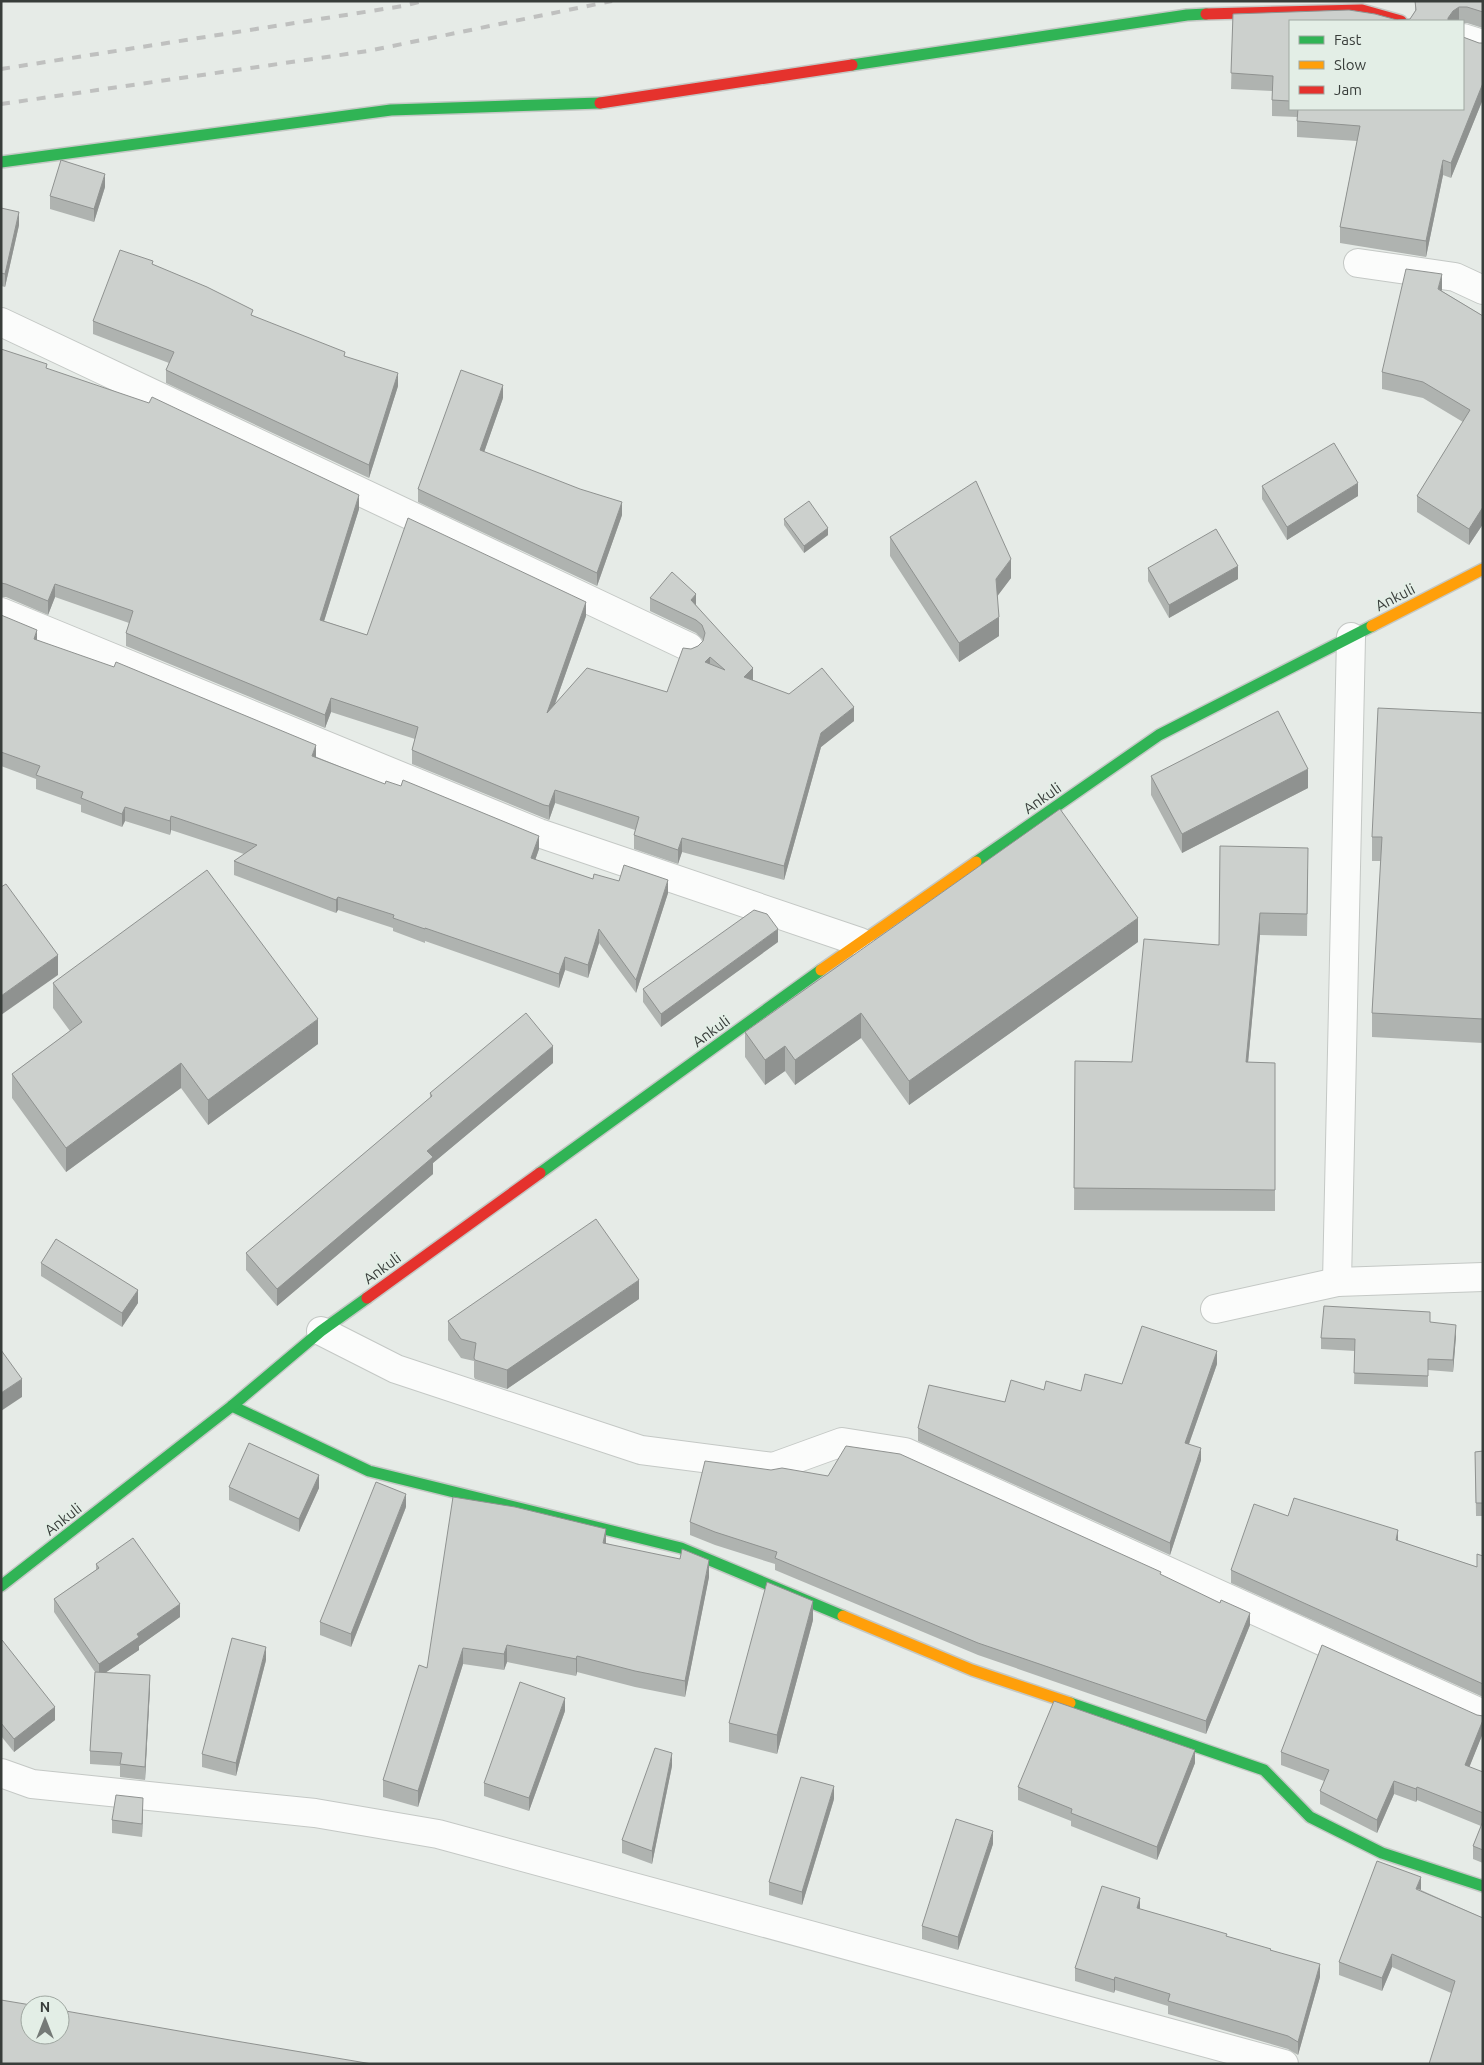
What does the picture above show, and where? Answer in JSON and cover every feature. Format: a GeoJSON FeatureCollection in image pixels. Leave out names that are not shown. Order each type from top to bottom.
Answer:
{"type":"FeatureCollection","features":[{"type":"Feature","properties":{"kind":"street"},"geometry":{"type":"LineString","coordinates":[[1,162],[391,110],[603,103],[1186,15],[1362,10],[1397,20]]}},
{"type":"Feature","properties":{"kind":"street"},"geometry":{"type":"LineString","coordinates":[[1464,38],[1483,44]]}},
{"type":"Feature","properties":{"kind":"street"},"geometry":{"type":"LineString","coordinates":[[1358,263],[1455,277],[1483,290]]}},
{"type":"Feature","properties":{"kind":"street"},"geometry":{"type":"LineString","coordinates":[[1,322],[689,647]]}},
{"type":"Feature","properties":{"kind":"street","name":"Ankuli"},"geometry":{"type":"LineString","coordinates":[[1,1586],[232,1406],[321,1331],[860,942],[1159,735],[1483,569]]}},
{"type":"Feature","properties":{"kind":"street"},"geometry":{"type":"LineString","coordinates":[[1,612],[539,833],[860,942]]}},
{"type":"Feature","properties":{"kind":"street"},"geometry":{"type":"LineString","coordinates":[[1337,1282],[1351,637]]}},
{"type":"Feature","properties":{"kind":"street"},"geometry":{"type":"LineString","coordinates":[[1215,1308],[1337,1282],[1483,1277]]}},
{"type":"Feature","properties":{"kind":"street"},"geometry":{"type":"LineString","coordinates":[[321,1331],[396,1369],[640,1450],[773,1467],[842,1442],[905,1452],[1483,1714]]}},
{"type":"Feature","properties":{"kind":"street"},"geometry":{"type":"LineString","coordinates":[[232,1406],[369,1471],[681,1548],[972,1670],[1264,1770],[1310,1817],[1382,1853],[1483,1886]]}},
{"type":"Feature","properties":{"kind":"street"},"geometry":{"type":"LineString","coordinates":[[1,1773],[32,1784],[315,1813],[438,1834],[1284,2064]]}},
{"type":"Feature","properties":{"kind":"building"},"geometry":{"type":"Polygon","coordinates":[[[1415,1],[1483,1],[1483,12],[1467,7],[1459,7],[1453,11],[1448,20],[1397,20],[1410,19],[1416,10],[1415,1]]]}},
{"type":"Feature","properties":{"kind":"building"},"geometry":{"type":"Polygon","coordinates":[[[1349,10],[1397,20],[1289,20],[1289,101],[1272,100],[1273,76],[1231,73],[1233,14],[1349,10]]]}},
{"type":"Feature","properties":{"kind":"building"},"geometry":{"type":"Polygon","coordinates":[[[1464,37],[1483,43],[1483,83],[1451,163],[1443,160],[1426,241],[1340,227],[1360,126],[1297,121],[1298,110],[1464,110],[1464,37]]]}},
{"type":"Feature","properties":{"kind":"building"},"geometry":{"type":"Polygon","coordinates":[[[61,160],[105,174],[94,209],[50,196],[61,160]]]}},
{"type":"Feature","properties":{"kind":"building"},"geometry":{"type":"Polygon","coordinates":[[[1,208],[19,212],[5,274],[1,273],[1,208]]]}},
{"type":"Feature","properties":{"kind":"building"},"geometry":{"type":"Polygon","coordinates":[[[120,250],[153,261],[152,264],[207,287],[253,310],[251,315],[345,352],[344,356],[398,373],[369,465],[166,370],[174,352],[93,321],[120,250]]]}},
{"type":"Feature","properties":{"kind":"building"},"geometry":{"type":"Polygon","coordinates":[[[1406,269],[1442,274],[1438,289],[1483,316],[1483,507],[1469,529],[1417,496],[1470,410],[1423,382],[1382,372],[1406,269]]]}},
{"type":"Feature","properties":{"kind":"building"},"geometry":{"type":"Polygon","coordinates":[[[1,349],[47,364],[46,368],[149,403],[152,397],[359,495],[320,620],[367,635],[408,518],[586,602],[547,713],[587,668],[667,692],[683,648],[691,649],[698,646],[703,641],[705,633],[702,625],[696,620],[650,598],[672,572],[696,594],[691,600],[753,668],[744,677],[789,694],[822,668],[854,707],[821,733],[784,866],[682,838],[678,850],[634,835],[639,817],[555,790],[549,806],[544,805],[412,750],[418,727],[331,698],[325,715],[126,633],[133,611],[55,584],[48,601],[1,583],[1,349]],[[710,657],[705,662],[725,670],[710,657]]]}},
{"type":"Feature","properties":{"kind":"building"},"geometry":{"type":"Polygon","coordinates":[[[461,370],[503,385],[480,450],[580,489],[622,502],[597,573],[418,489],[461,370]]]}},
{"type":"Feature","properties":{"kind":"building"},"geometry":{"type":"Polygon","coordinates":[[[1334,443],[1358,483],[1287,527],[1262,486],[1334,443]]]}},
{"type":"Feature","properties":{"kind":"building"},"geometry":{"type":"Polygon","coordinates":[[[976,481],[1011,559],[996,579],[999,617],[959,643],[890,537],[976,481]]]}},
{"type":"Feature","properties":{"kind":"building"},"geometry":{"type":"Polygon","coordinates":[[[809,501],[828,528],[804,546],[784,519],[809,501]]]}},
{"type":"Feature","properties":{"kind":"building"},"geometry":{"type":"Polygon","coordinates":[[[1216,529],[1238,566],[1169,605],[1148,568],[1216,529]]]}},
{"type":"Feature","properties":{"kind":"building"},"geometry":{"type":"Polygon","coordinates":[[[1,615],[37,630],[34,639],[114,667],[116,662],[316,745],[312,756],[385,784],[386,781],[401,786],[403,780],[539,836],[531,858],[593,879],[594,874],[619,881],[624,865],[668,880],[636,980],[599,929],[588,965],[565,957],[559,974],[393,918],[394,915],[338,897],[336,900],[234,861],[257,845],[171,816],[170,821],[125,807],[122,814],[81,798],[83,792],[36,775],[40,766],[1,752],[1,615]]]}},
{"type":"Feature","properties":{"kind":"building"},"geometry":{"type":"Polygon","coordinates":[[[1378,708],[1483,713],[1483,1019],[1372,1013],[1382,837],[1372,837],[1378,708]]]}},
{"type":"Feature","properties":{"kind":"building"},"geometry":{"type":"Polygon","coordinates":[[[1278,711],[1308,769],[1182,834],[1151,776],[1278,711]]]}},
{"type":"Feature","properties":{"kind":"building"},"geometry":{"type":"Polygon","coordinates":[[[1060,809],[1138,918],[909,1081],[861,1013],[795,1060],[785,1046],[765,1060],[745,1032],[1060,809]]]}},
{"type":"Feature","properties":{"kind":"building"},"geometry":{"type":"Polygon","coordinates":[[[1220,846],[1308,848],[1307,914],[1260,913],[1246,1062],[1275,1063],[1275,1190],[1074,1188],[1075,1061],[1132,1062],[1144,939],[1219,945],[1220,846]]]}},
{"type":"Feature","properties":{"kind":"building"},"geometry":{"type":"Polygon","coordinates":[[[207,870],[318,1019],[208,1100],[181,1063],[66,1148],[12,1074],[82,1022],[53,983],[207,870]]]}},
{"type":"Feature","properties":{"kind":"building"},"geometry":{"type":"Polygon","coordinates":[[[6,884],[58,955],[1,996],[1,887],[6,884]]]}},
{"type":"Feature","properties":{"kind":"building"},"geometry":{"type":"Polygon","coordinates":[[[754,910],[767,914],[778,929],[661,1014],[643,989],[754,910]]]}},
{"type":"Feature","properties":{"kind":"building"},"geometry":{"type":"Polygon","coordinates":[[[526,1013],[553,1046],[427,1151],[433,1157],[277,1289],[246,1253],[432,1096],[430,1093],[526,1013]]]}},
{"type":"Feature","properties":{"kind":"building"},"geometry":{"type":"Polygon","coordinates":[[[596,1219],[639,1280],[507,1370],[475,1360],[476,1343],[461,1339],[448,1321],[596,1219]]]}},
{"type":"Feature","properties":{"kind":"building"},"geometry":{"type":"Polygon","coordinates":[[[56,1239],[138,1290],[122,1313],[41,1263],[56,1239]]]}},
{"type":"Feature","properties":{"kind":"building"},"geometry":{"type":"Polygon","coordinates":[[[1324,1306],[1430,1312],[1430,1322],[1456,1325],[1453,1360],[1428,1359],[1428,1376],[1354,1373],[1355,1339],[1321,1338],[1324,1306]]]}},
{"type":"Feature","properties":{"kind":"building"},"geometry":{"type":"Polygon","coordinates":[[[1142,1326],[1217,1351],[1185,1443],[1201,1448],[1170,1543],[918,1428],[929,1385],[1005,1402],[1011,1380],[1044,1390],[1046,1381],[1081,1391],[1085,1374],[1122,1384],[1142,1326]]]}},
{"type":"Feature","properties":{"kind":"building"},"geometry":{"type":"Polygon","coordinates":[[[1,1350],[22,1379],[1,1393],[1,1350]]]}},
{"type":"Feature","properties":{"kind":"building"},"geometry":{"type":"Polygon","coordinates":[[[249,1443],[319,1475],[299,1519],[229,1487],[249,1443]]]}},
{"type":"Feature","properties":{"kind":"building"},"geometry":{"type":"Polygon","coordinates":[[[846,1446],[900,1454],[1161,1572],[1160,1574],[1220,1603],[1221,1600],[1250,1613],[1206,1721],[978,1643],[775,1558],[777,1552],[690,1522],[705,1461],[771,1470],[782,1468],[828,1476],[846,1446]]]}},
{"type":"Feature","properties":{"kind":"building"},"geometry":{"type":"Polygon","coordinates":[[[1483,1451],[1483,1503],[1476,1503],[1475,1452],[1483,1451]]]}},
{"type":"Feature","properties":{"kind":"building"},"geometry":{"type":"Polygon","coordinates":[[[376,1482],[406,1494],[351,1634],[320,1622],[376,1482]]]}},
{"type":"Feature","properties":{"kind":"building"},"geometry":{"type":"Polygon","coordinates":[[[453,1497],[515,1507],[606,1529],[603,1543],[680,1559],[682,1549],[709,1560],[685,1681],[635,1671],[577,1656],[576,1659],[507,1645],[504,1654],[463,1648],[418,1791],[383,1780],[419,1665],[427,1668],[453,1497]]]}},
{"type":"Feature","properties":{"kind":"building"},"geometry":{"type":"Polygon","coordinates":[[[1294,1498],[1398,1530],[1396,1540],[1477,1567],[1477,1554],[1483,1556],[1483,1684],[1231,1570],[1254,1504],[1288,1516],[1294,1498]]]}},
{"type":"Feature","properties":{"kind":"building"},"geometry":{"type":"Polygon","coordinates":[[[133,1538],[180,1604],[137,1634],[139,1637],[99,1664],[54,1599],[99,1568],[96,1564],[133,1538]]]}},
{"type":"Feature","properties":{"kind":"building"},"geometry":{"type":"Polygon","coordinates":[[[767,1582],[813,1601],[777,1735],[729,1723],[767,1582]]]}},
{"type":"Feature","properties":{"kind":"building"},"geometry":{"type":"Polygon","coordinates":[[[232,1638],[266,1647],[236,1763],[202,1754],[232,1638]]]}},
{"type":"Feature","properties":{"kind":"building"},"geometry":{"type":"Polygon","coordinates":[[[2,1640],[55,1707],[14,1739],[1,1723],[2,1640]]]}},
{"type":"Feature","properties":{"kind":"building"},"geometry":{"type":"Polygon","coordinates":[[[1322,1645],[1477,1715],[1483,1716],[1465,1765],[1483,1772],[1483,1813],[1417,1787],[1416,1789],[1394,1781],[1377,1820],[1320,1791],[1329,1770],[1281,1752],[1322,1645]]]}},
{"type":"Feature","properties":{"kind":"building"},"geometry":{"type":"Polygon","coordinates":[[[95,1672],[150,1675],[145,1767],[120,1764],[122,1753],[90,1751],[95,1672]]]}},
{"type":"Feature","properties":{"kind":"building"},"geometry":{"type":"Polygon","coordinates":[[[520,1682],[565,1698],[529,1798],[484,1783],[520,1682]]]}},
{"type":"Feature","properties":{"kind":"building"},"geometry":{"type":"Polygon","coordinates":[[[1054,1701],[1195,1750],[1157,1847],[1071,1813],[1072,1809],[1018,1787],[1054,1701]]]}},
{"type":"Feature","properties":{"kind":"building"},"geometry":{"type":"Polygon","coordinates":[[[655,1748],[672,1753],[652,1851],[622,1840],[655,1748]]]}},
{"type":"Feature","properties":{"kind":"building"},"geometry":{"type":"Polygon","coordinates":[[[801,1777],[834,1786],[802,1892],[769,1882],[801,1777]]]}},
{"type":"Feature","properties":{"kind":"building"},"geometry":{"type":"Polygon","coordinates":[[[116,1795],[143,1798],[142,1824],[112,1820],[116,1795]]]}},
{"type":"Feature","properties":{"kind":"building"},"geometry":{"type":"Polygon","coordinates":[[[956,1819],[993,1831],[958,1937],[922,1926],[956,1819]]]}},
{"type":"Feature","properties":{"kind":"building"},"geometry":{"type":"Polygon","coordinates":[[[1483,1821],[1483,1850],[1473,1846],[1483,1821]]]}},
{"type":"Feature","properties":{"kind":"building"},"geometry":{"type":"Polygon","coordinates":[[[1377,1861],[1421,1877],[1416,1889],[1483,1918],[1483,2064],[1429,2064],[1455,1981],[1392,1954],[1382,1978],[1339,1962],[1377,1861]]]}},
{"type":"Feature","properties":{"kind":"building"},"geometry":{"type":"Polygon","coordinates":[[[1102,1886],[1140,1898],[1137,1908],[1320,1964],[1298,2042],[1288,2036],[1168,2001],[1170,1994],[1115,1977],[1114,1980],[1075,1968],[1102,1886]]]}},
{"type":"Feature","properties":{"kind":"building"},"geometry":{"type":"Polygon","coordinates":[[[1,2000],[20,2003],[20,2045],[70,2045],[70,2012],[372,2064],[1,2064],[1,2000]]]}},
{"type":"Feature","properties":{"kind":"railway"},"geometry":{"type":"LineString","coordinates":[[1,69],[403,6],[423,1]]}},
{"type":"Feature","properties":{"kind":"railway"},"geometry":{"type":"LineString","coordinates":[[1,104],[368,51],[612,1]]}},
{"type":"Feature","properties":{"kind":"traffic: fast"},"geometry":{"type":"LineString","coordinates":[[852,65],[1187,15],[1206,14]]}},
{"type":"Feature","properties":{"kind":"traffic: fast"},"geometry":{"type":"LineString","coordinates":[[1,162],[391,110],[600,103]]}},
{"type":"Feature","properties":{"kind":"traffic: fast"},"geometry":{"type":"LineString","coordinates":[[976,862],[1159,735],[1372,626]]}},
{"type":"Feature","properties":{"kind":"traffic: fast"},"geometry":{"type":"LineString","coordinates":[[540,1173],[821,970]]}},
{"type":"Feature","properties":{"kind":"traffic: fast"},"geometry":{"type":"LineString","coordinates":[[1,1586],[232,1406],[321,1331],[367,1298]]}},
{"type":"Feature","properties":{"kind":"traffic: fast"},"geometry":{"type":"LineString","coordinates":[[232,1406],[369,1471],[681,1548],[843,1616]]}},
{"type":"Feature","properties":{"kind":"traffic: fast"},"geometry":{"type":"LineString","coordinates":[[1070,1703],[1264,1770],[1310,1817],[1382,1853],[1483,1886]]}},
{"type":"Feature","properties":{"kind":"traffic: slow"},"geometry":{"type":"LineString","coordinates":[[1372,626],[1483,569]]}},
{"type":"Feature","properties":{"kind":"traffic: slow"},"geometry":{"type":"LineString","coordinates":[[821,970],[976,862]]}},
{"type":"Feature","properties":{"kind":"traffic: slow"},"geometry":{"type":"LineString","coordinates":[[843,1616],[972,1670],[1070,1703]]}},
{"type":"Feature","properties":{"kind":"traffic: jam"},"geometry":{"type":"LineString","coordinates":[[1206,14],[1362,10],[1397,20]]}},
{"type":"Feature","properties":{"kind":"traffic: jam"},"geometry":{"type":"LineString","coordinates":[[600,103],[852,65]]}},
{"type":"Feature","properties":{"kind":"traffic: jam"},"geometry":{"type":"LineString","coordinates":[[367,1298],[540,1173]]}}]}
